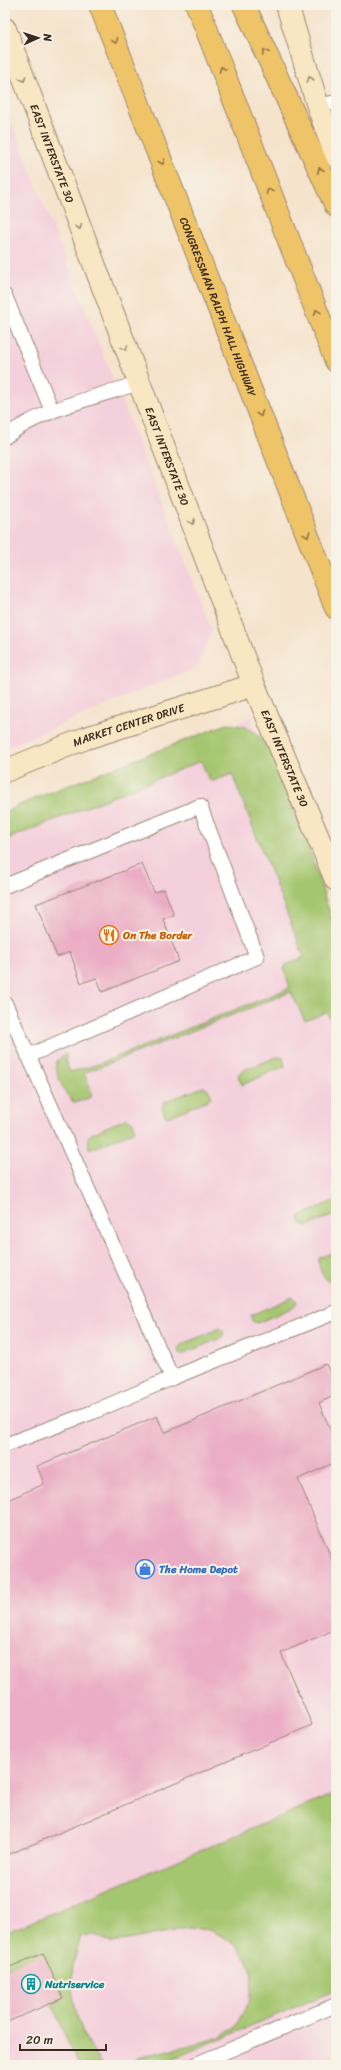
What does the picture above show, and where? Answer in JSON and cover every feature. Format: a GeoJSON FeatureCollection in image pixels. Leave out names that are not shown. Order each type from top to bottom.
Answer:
{"type":"FeatureCollection","features":[{"type":"Feature","properties":{"kind":"highway","name":"CONGRESSMAN RALPH HALL HIGHWAY"},"geometry":{"type":"LineString","coordinates":[[100,5],[336,608]]}},
{"type":"Feature","properties":{"kind":"highway"},"geometry":{"type":"LineString","coordinates":[[197,5],[336,361]]}},
{"type":"Feature","properties":{"kind":"highway"},"geometry":{"type":"LineString","coordinates":[[244,5],[336,206]]}},
{"type":"Feature","properties":{"kind":"main road"},"geometry":{"type":"LineString","coordinates":[[287,5],[327,104],[336,156]]}},
{"type":"Feature","properties":{"kind":"main road","name":"EAST INTERSTATE 30"},"geometry":{"type":"LineString","coordinates":[[5,29],[254,685],[336,880]]}},
{"type":"Feature","properties":{"kind":"main road","name":"MARKET CENTER DRIVE"},"geometry":{"type":"LineString","coordinates":[[5,771],[86,738],[254,685]]}},
{"type":"Feature","properties":{"kind":"lane"},"geometry":{"type":"LineString","coordinates":[[5,296],[52,411]]}},
{"type":"Feature","properties":{"kind":"lane"},"geometry":{"type":"LineString","coordinates":[[5,437],[16,429],[52,411],[139,383]]}},
{"type":"Feature","properties":{"kind":"lane"},"geometry":{"type":"LineString","coordinates":[[5,886],[200,806],[257,957],[28,1056]]}},
{"type":"Feature","properties":{"kind":"lane"},"geometry":{"type":"LineString","coordinates":[[5,1003],[172,1378]]}},
{"type":"Feature","properties":{"kind":"lane"},"geometry":{"type":"LineString","coordinates":[[5,1445],[93,1412],[172,1378],[336,1312]]}},
{"type":"Feature","properties":{"kind":"lane"},"geometry":{"type":"LineString","coordinates":[[194,2065],[336,2005]]}},
{"type":"Feature","properties":{"kind":"shaded area"},"geometry":{"type":"Polygon","coordinates":[[[5,106],[212,630],[197,667],[5,748],[5,106]]]}},
{"type":"Feature","properties":{"kind":"shaded area"},"geometry":{"type":"Polygon","coordinates":[[[251,717],[336,930],[336,2065],[5,2065],[5,826],[251,717]]]}},
{"type":"Feature","properties":{"kind":"green space"},"geometry":{"type":"Polygon","coordinates":[[[227,724],[244,726],[255,732],[268,745],[303,830],[336,932],[336,1034],[327,1012],[305,1021],[291,992],[84,1073],[92,1093],[91,1097],[75,1103],[65,1092],[57,1074],[57,1061],[65,1054],[67,1056],[65,1060],[70,1072],[96,1065],[290,988],[284,969],[286,965],[304,957],[232,774],[213,781],[209,780],[201,761],[5,840],[5,812],[28,801],[227,724]]]}},
{"type":"Feature","properties":{"kind":"green space"},"geometry":{"type":"Polygon","coordinates":[[[277,1057],[283,1058],[285,1066],[242,1085],[238,1076],[241,1071],[277,1057]]]}},
{"type":"Feature","properties":{"kind":"green space"},"geometry":{"type":"Polygon","coordinates":[[[203,1087],[208,1089],[211,1095],[210,1099],[168,1117],[165,1116],[162,1108],[164,1102],[203,1087]]]}},
{"type":"Feature","properties":{"kind":"green space"},"geometry":{"type":"Polygon","coordinates":[[[127,1118],[133,1122],[135,1128],[134,1131],[92,1149],[89,1148],[88,1137],[91,1134],[127,1118]]]}},
{"type":"Feature","properties":{"kind":"green space"},"geometry":{"type":"Polygon","coordinates":[[[336,1200],[336,1214],[308,1226],[302,1225],[299,1219],[300,1216],[336,1200]]]}},
{"type":"Feature","properties":{"kind":"green space"},"geometry":{"type":"Polygon","coordinates":[[[336,1251],[336,1286],[328,1281],[323,1275],[319,1258],[336,1251]]]}},
{"type":"Feature","properties":{"kind":"green space"},"geometry":{"type":"Polygon","coordinates":[[[293,1297],[297,1301],[294,1307],[257,1323],[252,1321],[251,1315],[293,1297]]]}},
{"type":"Feature","properties":{"kind":"green space"},"geometry":{"type":"Polygon","coordinates":[[[220,1328],[224,1333],[221,1338],[181,1355],[179,1354],[178,1348],[181,1345],[220,1328]]]}},
{"type":"Feature","properties":{"kind":"green space"},"geometry":{"type":"Polygon","coordinates":[[[336,1793],[336,1990],[158,2065],[129,2065],[138,2057],[204,2042],[219,2037],[234,2028],[249,2003],[252,1975],[246,1958],[238,1948],[224,1937],[209,1930],[189,1928],[112,1943],[95,1935],[81,1936],[72,1973],[74,2001],[76,2013],[84,2035],[95,2056],[102,2065],[79,2065],[52,2004],[63,1998],[43,1954],[5,1969],[5,1933],[336,1793]]]}},
{"type":"Feature","properties":{"kind":"building","name":"On The Border"},"geometry":{"type":"Polygon","coordinates":[[[142,864],[154,892],[164,889],[174,915],[163,919],[179,961],[102,992],[97,978],[81,983],[70,952],[57,957],[36,904],[142,864]]]}},
{"type":"Feature","properties":{"kind":"building","name":"The Home Depot"},"geometry":{"type":"Polygon","coordinates":[[[326,1364],[336,1388],[336,1395],[319,1403],[336,1443],[336,1462],[298,1479],[336,1569],[336,1629],[281,1653],[312,1725],[5,1856],[5,1501],[44,1484],[37,1466],[157,1416],[164,1433],[326,1364]]]}},
{"type":"Feature","properties":{"kind":"building","name":"Nutriservice"},"geometry":{"type":"Polygon","coordinates":[[[43,1953],[63,1998],[5,2023],[5,1969],[43,1953]]]}},
{"type":"Feature","properties":{"kind":"place","name":"On The Border"},"geometry":{"type":"Point","coordinates":[109,935]}},
{"type":"Feature","properties":{"kind":"place","name":"The Home Depot"},"geometry":{"type":"Point","coordinates":[145,1569]}},
{"type":"Feature","properties":{"kind":"place","name":"Nutriservice"},"geometry":{"type":"Point","coordinates":[31,1984]}}]}
